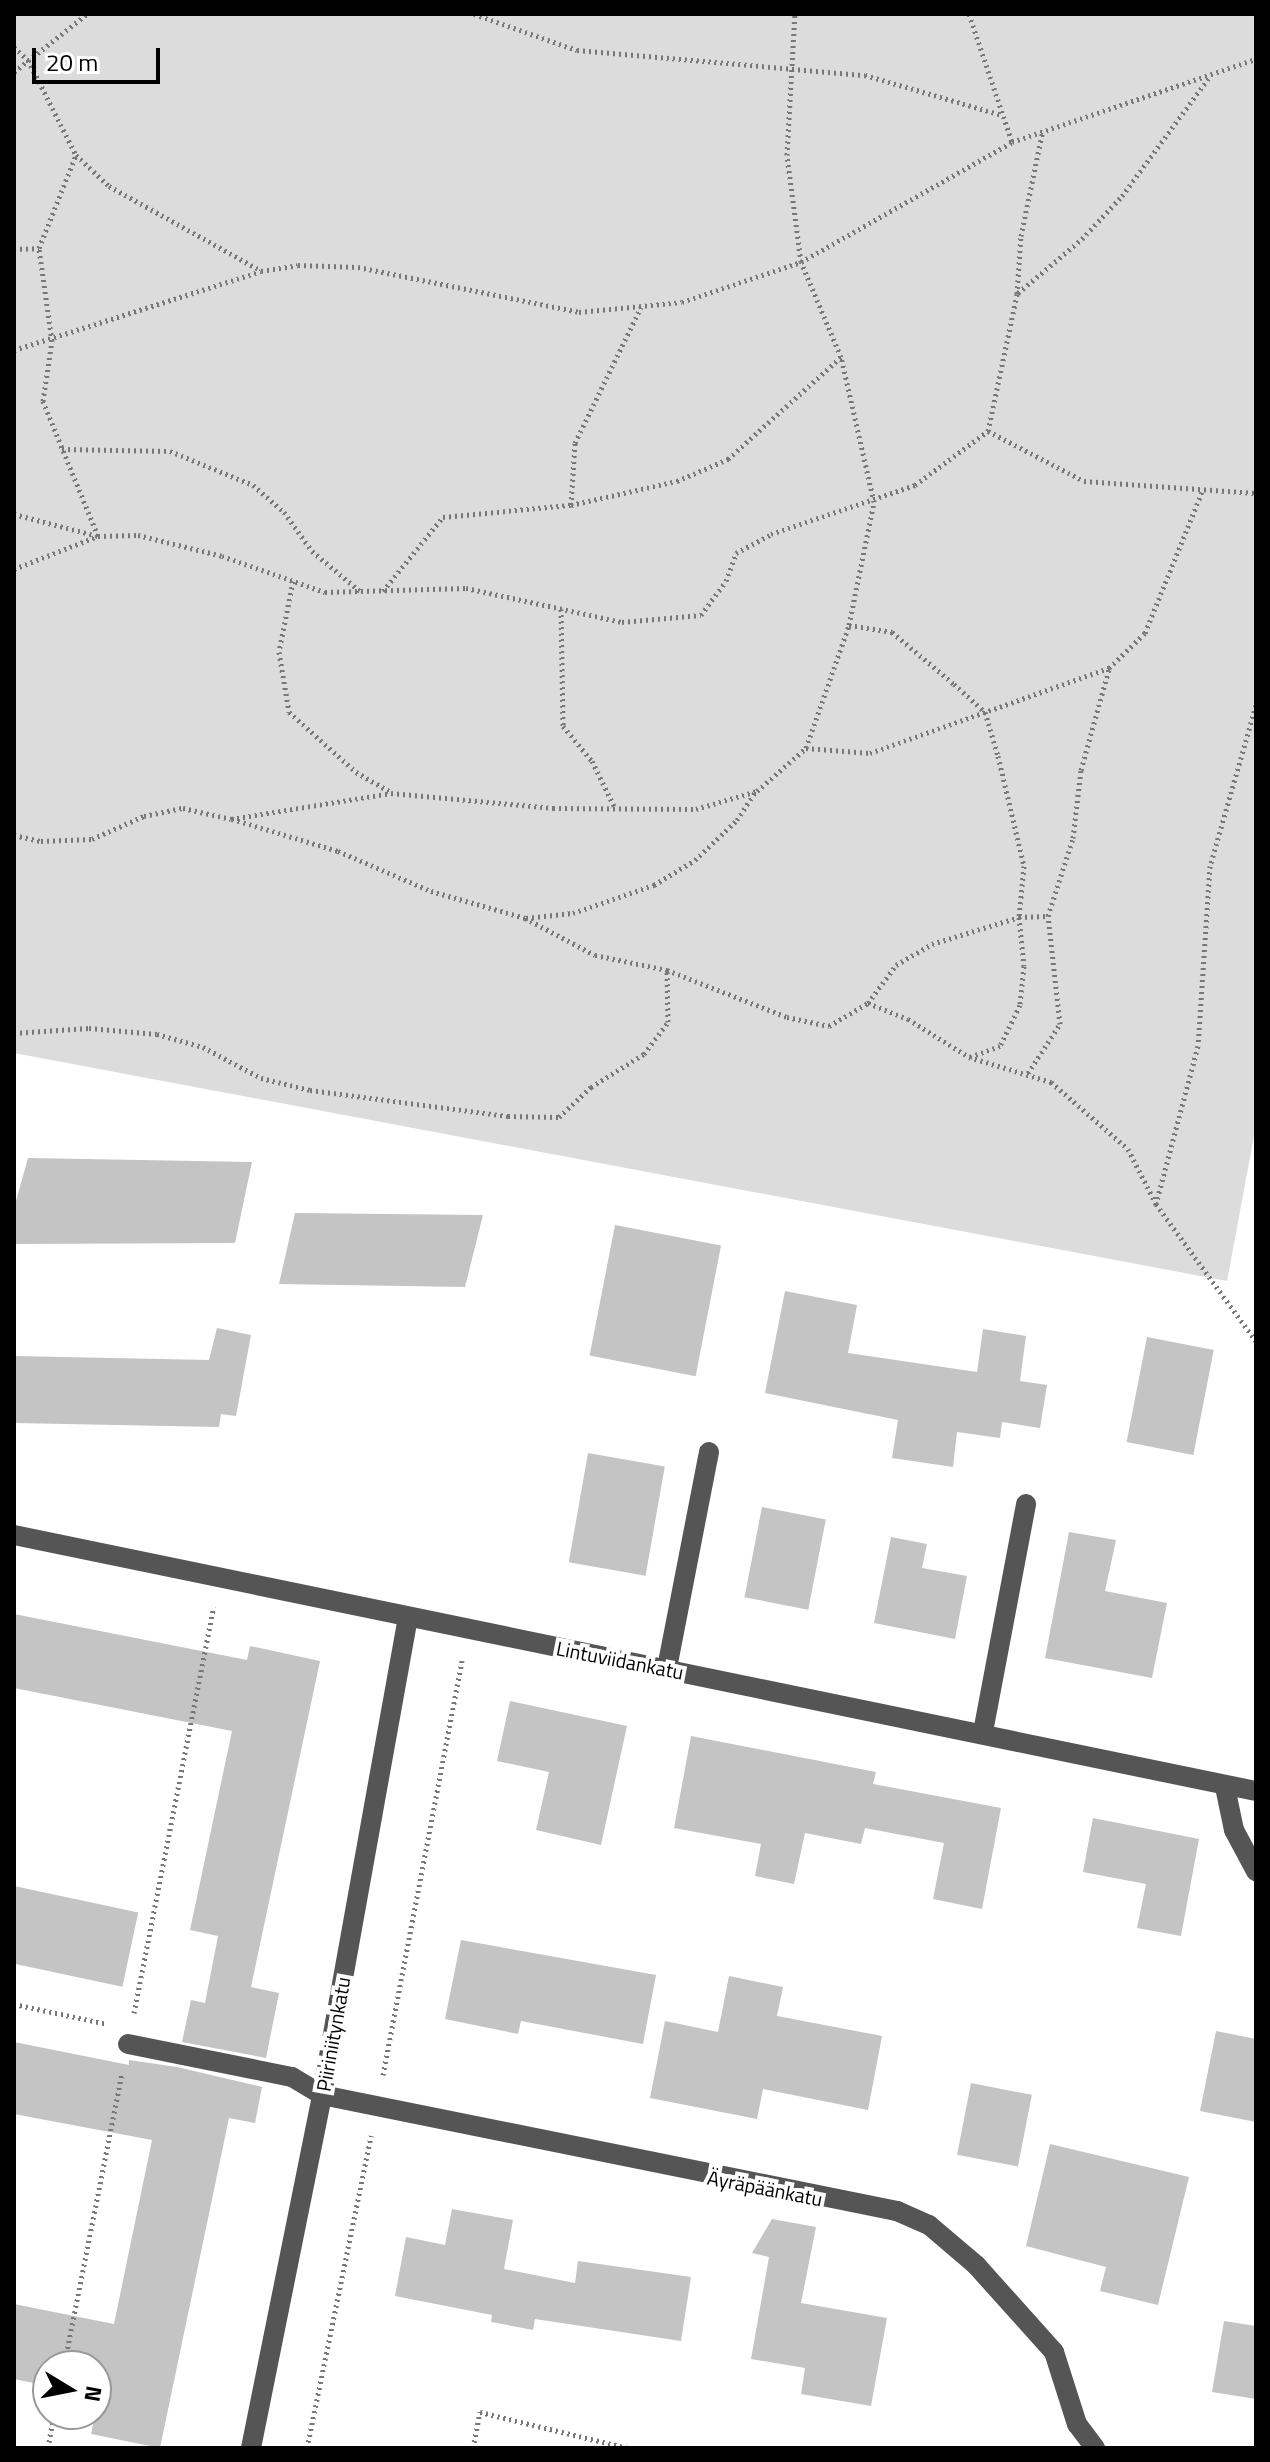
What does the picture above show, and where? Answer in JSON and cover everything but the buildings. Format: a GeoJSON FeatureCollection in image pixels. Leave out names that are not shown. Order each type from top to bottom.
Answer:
{"type":"FeatureCollection","features":[{"type":"Feature","properties":{"kind":"street"},"geometry":{"type":"LineString","coordinates":[[667,1668],[709,1452]]}},
{"type":"Feature","properties":{"kind":"street"},"geometry":{"type":"LineString","coordinates":[[983,1732],[1026,1504]]}},
{"type":"Feature","properties":{"kind":"street","name":"Lintuviidankatu"},"geometry":{"type":"LineString","coordinates":[[14,1535],[467,1632],[667,1668],[983,1732],[1225,1787],[1256,1791]]}},
{"type":"Feature","properties":{"kind":"street","name":"Piiriniitynkatu"},"geometry":{"type":"LineString","coordinates":[[251,2448],[322,2095],[408,1619]]}},
{"type":"Feature","properties":{"kind":"street"},"geometry":{"type":"LineString","coordinates":[[1225,1787],[1234,1830],[1256,1871]]}},
{"type":"Feature","properties":{"kind":"street","name":"Äyräpäänkatu"},"geometry":{"type":"LineString","coordinates":[[130,2037],[292,2077],[322,2095],[897,2211],[929,2225],[976,2265],[1054,2352],[1077,2424],[1095,2448]]}},
{"type":"Feature","properties":{"kind":"path"},"geometry":{"type":"LineString","coordinates":[[14,72],[87,14]]}},
{"type":"Feature","properties":{"kind":"path"},"geometry":{"type":"LineString","coordinates":[[474,14],[577,50],[791,65],[865,75],[1002,115]]}},
{"type":"Feature","properties":{"kind":"path"},"geometry":{"type":"LineString","coordinates":[[525,918],[573,913],[654,885],[695,860],[737,820],[757,791],[806,748],[849,625],[874,502],[841,357],[801,262],[787,155],[795,14]]}},
{"type":"Feature","properties":{"kind":"path"},"geometry":{"type":"LineString","coordinates":[[969,14],[1012,142]]}},
{"type":"Feature","properties":{"kind":"path"},"geometry":{"type":"LineString","coordinates":[[14,47],[28,60],[76,155],[109,186],[261,271]]}},
{"type":"Feature","properties":{"kind":"path"},"geometry":{"type":"LineString","coordinates":[[14,350],[52,341],[261,271],[298,265],[358,267],[579,312],[682,302],[801,262],[1012,142],[1256,59]]}},
{"type":"Feature","properties":{"kind":"path"},"geometry":{"type":"LineString","coordinates":[[1017,294],[1082,239],[1122,196],[1212,74]]}},
{"type":"Feature","properties":{"kind":"path"},"geometry":{"type":"LineString","coordinates":[[14,514],[98,536],[138,535],[325,592],[466,588],[622,622],[701,615],[726,581],[736,553],[771,534],[874,502],[915,485],[988,431],[1017,294],[1021,236],[1043,130]]}},
{"type":"Feature","properties":{"kind":"path"},"geometry":{"type":"LineString","coordinates":[[76,155],[39,248],[52,341],[43,401],[98,536]]}},
{"type":"Feature","properties":{"kind":"path"},"geometry":{"type":"LineString","coordinates":[[14,249],[39,248]]}},
{"type":"Feature","properties":{"kind":"path"},"geometry":{"type":"LineString","coordinates":[[571,505],[575,443],[641,306]]}},
{"type":"Feature","properties":{"kind":"path"},"geometry":{"type":"LineString","coordinates":[[383,592],[443,517],[571,505],[677,481],[728,459],[841,357]]}},
{"type":"Feature","properties":{"kind":"path"},"geometry":{"type":"LineString","coordinates":[[988,431],[1084,481],[1202,492],[1256,493]]}},
{"type":"Feature","properties":{"kind":"path"},"geometry":{"type":"LineString","coordinates":[[62,449],[170,451],[253,485],[284,512],[312,551],[361,592]]}},
{"type":"Feature","properties":{"kind":"path"},"geometry":{"type":"LineString","coordinates":[[806,748],[870,753],[1109,668],[1145,633],[1202,492]]}},
{"type":"Feature","properties":{"kind":"path"},"geometry":{"type":"LineString","coordinates":[[14,569],[98,536]]}},
{"type":"Feature","properties":{"kind":"path"},"geometry":{"type":"LineString","coordinates":[[293,581],[279,652],[289,712],[356,772],[391,793]]}},
{"type":"Feature","properties":{"kind":"path"},"geometry":{"type":"LineString","coordinates":[[561,609],[563,726],[592,761],[614,806]]}},
{"type":"Feature","properties":{"kind":"path"},"geometry":{"type":"LineString","coordinates":[[849,625],[892,632],[985,712],[1024,866],[1019,917],[1024,966],[1020,1005],[1000,1046],[969,1057]]}},
{"type":"Feature","properties":{"kind":"path"},"geometry":{"type":"LineString","coordinates":[[1028,1073],[1060,1024],[1048,916],[1073,838],[1081,770],[1109,668]]}},
{"type":"Feature","properties":{"kind":"path"},"geometry":{"type":"LineString","coordinates":[[1156,1204],[1198,1046],[1210,866],[1256,705]]}},
{"type":"Feature","properties":{"kind":"path"},"geometry":{"type":"LineString","coordinates":[[231,819],[391,793],[553,808],[614,806],[696,809],[757,791]]}},
{"type":"Feature","properties":{"kind":"path"},"geometry":{"type":"LineString","coordinates":[[14,835],[41,841],[92,839],[144,816],[183,808],[231,819],[338,851],[431,891],[525,918],[595,955],[667,970],[787,1017],[829,1026],[868,1003],[896,965],[932,944],[1019,917],[1048,916]]}},
{"type":"Feature","properties":{"kind":"path"},"geometry":{"type":"LineString","coordinates":[[14,1033],[89,1028],[157,1034],[203,1047],[261,1078],[310,1090],[508,1116],[559,1117],[652,1043],[668,1022],[667,970]]}},
{"type":"Feature","properties":{"kind":"path"},"geometry":{"type":"LineString","coordinates":[[868,1003],[908,1019],[969,1057],[1051,1082],[1128,1149],[1156,1204],[1256,1341]]}},
{"type":"Feature","properties":{"kind":"path"},"geometry":{"type":"LineString","coordinates":[[67,2350],[220,1578]]}},
{"type":"Feature","properties":{"kind":"path"},"geometry":{"type":"LineString","coordinates":[[307,2448],[377,2107],[467,1632]]}},
{"type":"Feature","properties":{"kind":"path"},"geometry":{"type":"LineString","coordinates":[[14,2004],[130,2037]]}},
{"type":"Feature","properties":{"kind":"path"},"geometry":{"type":"LineString","coordinates":[[473,2448],[480,2412],[628,2448]]}},
{"type":"Feature","properties":{"kind":"shaded area"},"geometry":{"type":"Polygon","coordinates":[[[14,14],[1256,14],[1256,1125],[1227,1281],[14,1053],[14,14]]]}}]}
